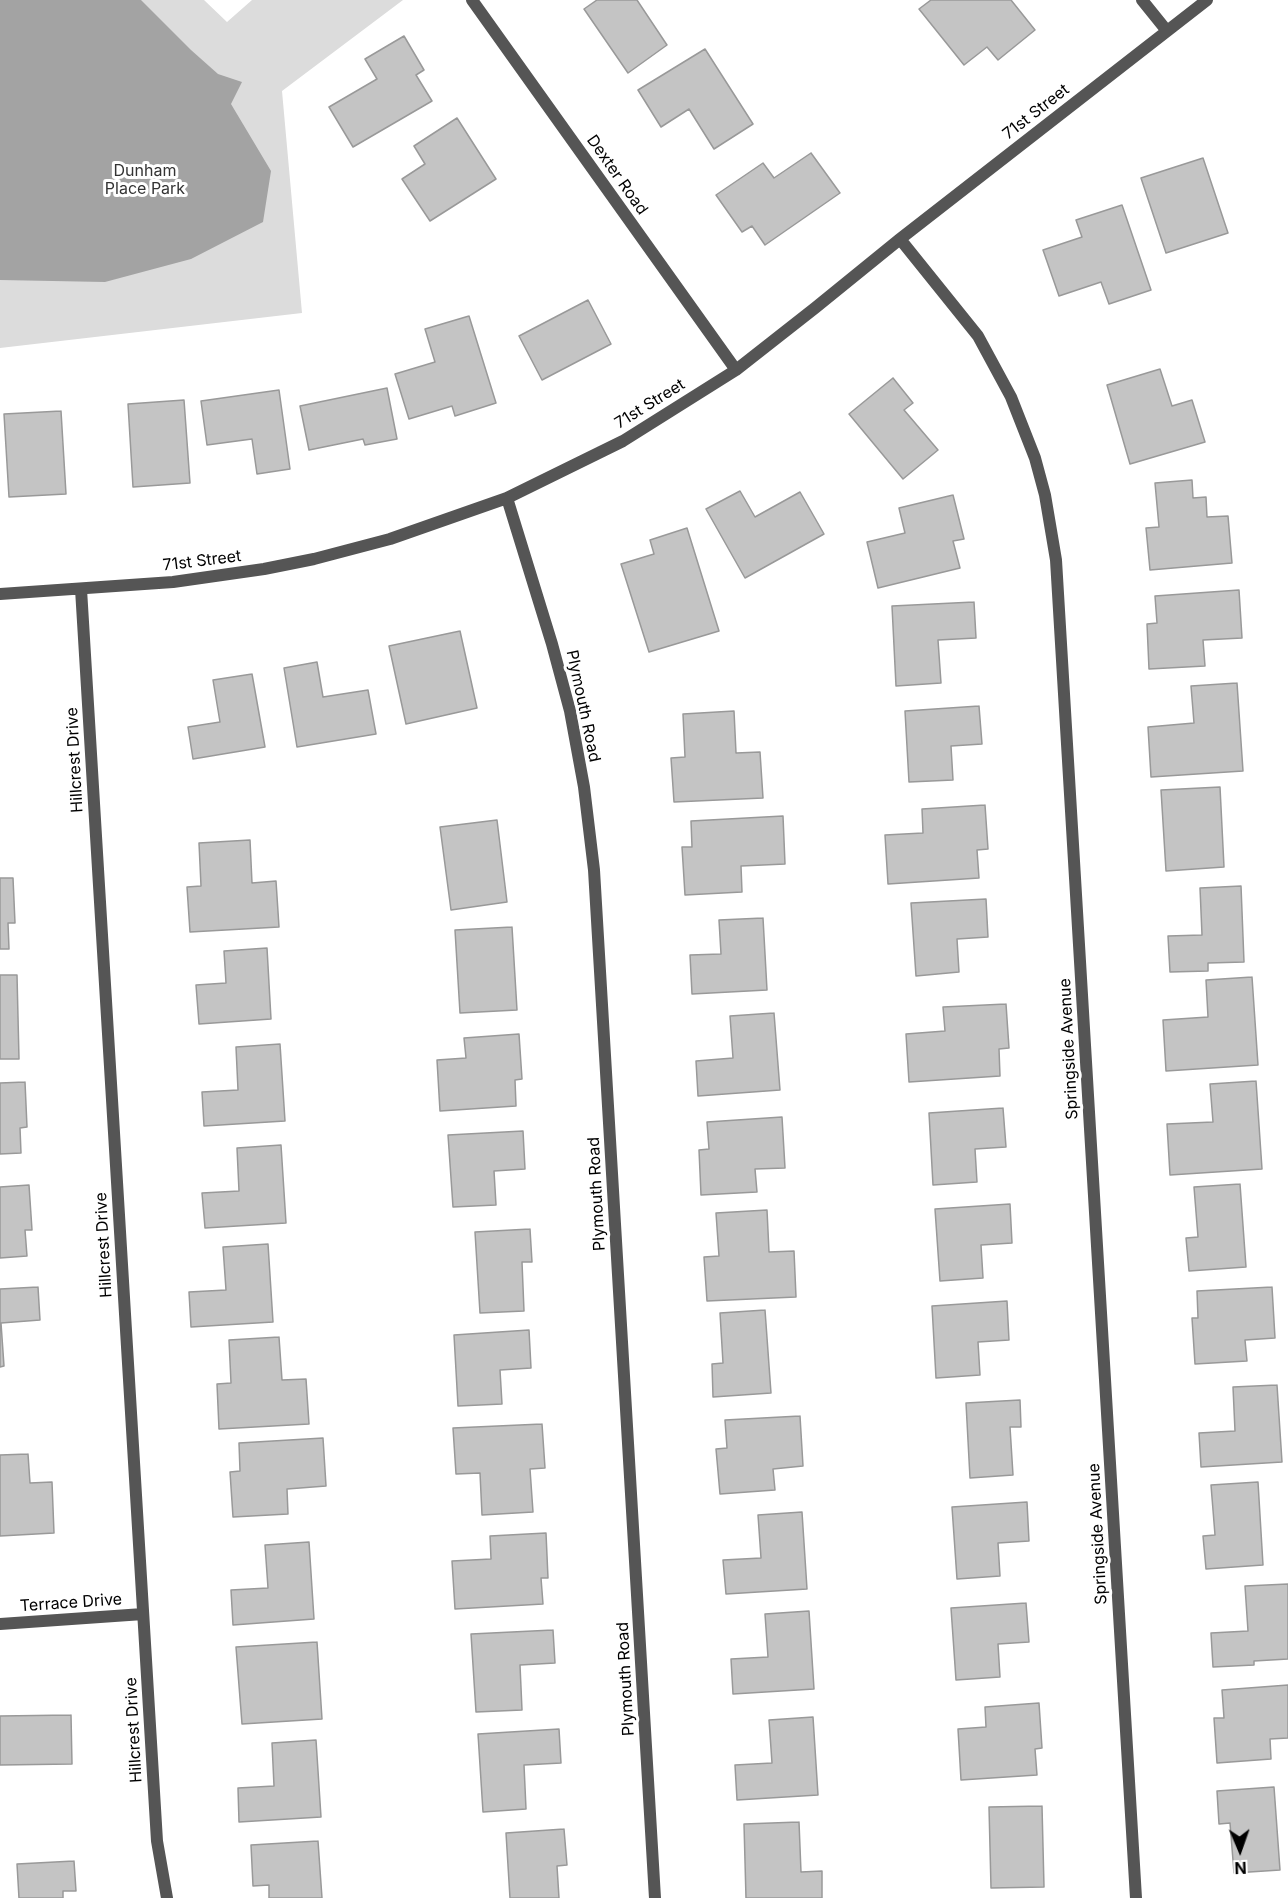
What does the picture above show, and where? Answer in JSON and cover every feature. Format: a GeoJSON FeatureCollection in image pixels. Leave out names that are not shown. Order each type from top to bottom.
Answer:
{"type":"FeatureCollection","features":[{"type":"Feature","properties":{"kind":"street","name":"Dexter Road"},"geometry":{"type":"LineString","coordinates":[[472,0],[736,370]]}},
{"type":"Feature","properties":{"kind":"street"},"geometry":{"type":"LineString","coordinates":[[1142,0],[1167,31]]}},
{"type":"Feature","properties":{"kind":"street","name":"71st Street"},"geometry":{"type":"LineString","coordinates":[[0,594],[173,582],[264,569],[314,559],[390,539],[507,498],[623,441],[736,370],[900,239],[1208,0]]}},
{"type":"Feature","properties":{"kind":"street","name":"Springside Avenue"},"geometry":{"type":"LineString","coordinates":[[900,239],[978,336],[1011,397],[1045,495],[1056,560],[1136,1898]]}},
{"type":"Feature","properties":{"kind":"street","name":"Plymouth Road"},"geometry":{"type":"LineString","coordinates":[[507,498],[570,711],[584,787],[594,870],[655,1898]]}},
{"type":"Feature","properties":{"kind":"street","name":"Hillcrest Drive"},"geometry":{"type":"LineString","coordinates":[[81,589],[157,1841],[167,1898]]}},
{"type":"Feature","properties":{"kind":"street","name":"Terrace Drive"},"geometry":{"type":"LineString","coordinates":[[0,1624],[143,1614]]}},
{"type":"Feature","properties":{"kind":"green space","name":"Dunham Place Park"},"geometry":{"type":"Polygon","coordinates":[[[0,0],[204,0],[227,22],[252,0],[403,0],[282,91],[302,313],[0,348],[0,0]]]}},
{"type":"Feature","properties":{"kind":"shaded area","name":"Dunham Place Park"},"geometry":{"type":"Polygon","coordinates":[[[0,0],[141,0],[218,74],[242,82],[231,104],[271,171],[263,222],[191,259],[105,282],[0,280],[0,0]]]}},
{"type":"Feature","properties":{"kind":"building"},"geometry":{"type":"Polygon","coordinates":[[[597,0],[637,0],[667,45],[628,73],[584,9],[597,0]]]}},
{"type":"Feature","properties":{"kind":"building"},"geometry":{"type":"Polygon","coordinates":[[[931,0],[1011,0],[1035,30],[998,60],[987,47],[964,65],[919,9],[931,0]]]}},
{"type":"Feature","properties":{"kind":"building"},"geometry":{"type":"Polygon","coordinates":[[[404,36],[424,70],[416,75],[432,101],[353,147],[329,107],[377,79],[365,59],[404,36]]]}},
{"type":"Feature","properties":{"kind":"building"},"geometry":{"type":"Polygon","coordinates":[[[705,49],[753,124],[714,149],[689,109],[661,127],[638,90],[705,49]]]}},
{"type":"Feature","properties":{"kind":"building"},"geometry":{"type":"Polygon","coordinates":[[[457,118],[496,179],[430,221],[402,179],[425,164],[414,146],[457,118]]]}},
{"type":"Feature","properties":{"kind":"building"},"geometry":{"type":"Polygon","coordinates":[[[811,153],[840,193],[765,245],[752,226],[742,232],[716,195],[763,163],[774,178],[811,153]]]}},
{"type":"Feature","properties":{"kind":"building"},"geometry":{"type":"Polygon","coordinates":[[[1203,158],[1228,233],[1166,253],[1141,178],[1203,158]]]}},
{"type":"Feature","properties":{"kind":"building"},"geometry":{"type":"Polygon","coordinates":[[[1122,205],[1151,290],[1109,304],[1101,282],[1059,296],[1043,250],[1082,237],[1076,220],[1122,205]]]}},
{"type":"Feature","properties":{"kind":"building"},"geometry":{"type":"Polygon","coordinates":[[[588,300],[611,344],[542,380],[519,336],[588,300]]]}},
{"type":"Feature","properties":{"kind":"building"},"geometry":{"type":"Polygon","coordinates":[[[469,316],[496,403],[455,416],[452,406],[409,419],[395,374],[435,362],[425,329],[469,316]]]}},
{"type":"Feature","properties":{"kind":"building"},"geometry":{"type":"Polygon","coordinates":[[[1160,369],[1172,406],[1192,400],[1205,442],[1130,464],[1107,385],[1160,369]]]}},
{"type":"Feature","properties":{"kind":"building"},"geometry":{"type":"Polygon","coordinates":[[[893,378],[913,403],[904,410],[938,450],[903,479],[849,414],[893,378]]]}},
{"type":"Feature","properties":{"kind":"building"},"geometry":{"type":"Polygon","coordinates":[[[387,388],[397,439],[365,445],[363,439],[309,450],[300,406],[387,388]]]}},
{"type":"Feature","properties":{"kind":"building"},"geometry":{"type":"Polygon","coordinates":[[[279,390],[290,469],[257,474],[252,439],[207,445],[201,401],[279,390]]]}},
{"type":"Feature","properties":{"kind":"building"},"geometry":{"type":"Polygon","coordinates":[[[184,400],[190,483],[133,487],[128,404],[184,400]]]}},
{"type":"Feature","properties":{"kind":"building"},"geometry":{"type":"Polygon","coordinates":[[[61,411],[66,494],[9,497],[4,414],[61,411]]]}},
{"type":"Feature","properties":{"kind":"building"},"geometry":{"type":"Polygon","coordinates":[[[1192,480],[1193,498],[1206,497],[1207,517],[1228,516],[1232,563],[1150,570],[1146,528],[1159,527],[1155,483],[1192,480]]]}},
{"type":"Feature","properties":{"kind":"building"},"geometry":{"type":"Polygon","coordinates":[[[740,491],[755,517],[800,492],[824,534],[745,578],[706,509],[740,491]]]}},
{"type":"Feature","properties":{"kind":"building"},"geometry":{"type":"Polygon","coordinates":[[[953,495],[964,539],[953,541],[960,568],[878,588],[867,542],[905,533],[899,508],[953,495]]]}},
{"type":"Feature","properties":{"kind":"building"},"geometry":{"type":"Polygon","coordinates":[[[687,528],[719,631],[649,652],[621,564],[654,554],[650,540],[687,528]]]}},
{"type":"Feature","properties":{"kind":"building"},"geometry":{"type":"Polygon","coordinates":[[[1239,590],[1242,638],[1203,640],[1205,666],[1149,669],[1147,624],[1157,623],[1155,596],[1239,590]]]}},
{"type":"Feature","properties":{"kind":"building"},"geometry":{"type":"Polygon","coordinates":[[[974,602],[976,638],[938,640],[941,683],[896,686],[892,606],[974,602]]]}},
{"type":"Feature","properties":{"kind":"building"},"geometry":{"type":"Polygon","coordinates":[[[460,631],[477,708],[406,724],[389,646],[460,631]]]}},
{"type":"Feature","properties":{"kind":"building"},"geometry":{"type":"Polygon","coordinates":[[[317,662],[323,697],[368,690],[376,734],[297,747],[284,668],[317,662]]]}},
{"type":"Feature","properties":{"kind":"building"},"geometry":{"type":"Polygon","coordinates":[[[252,674],[265,747],[193,759],[188,727],[220,722],[213,680],[252,674]]]}},
{"type":"Feature","properties":{"kind":"building"},"geometry":{"type":"Polygon","coordinates":[[[1237,683],[1243,771],[1151,777],[1148,727],[1194,723],[1191,686],[1237,683]]]}},
{"type":"Feature","properties":{"kind":"building"},"geometry":{"type":"Polygon","coordinates":[[[979,706],[982,744],[951,746],[953,780],[909,782],[905,711],[979,706]]]}},
{"type":"Feature","properties":{"kind":"building"},"geometry":{"type":"Polygon","coordinates":[[[734,711],[736,753],[760,752],[763,798],[674,802],[671,758],[685,757],[683,714],[734,711]]]}},
{"type":"Feature","properties":{"kind":"building"},"geometry":{"type":"Polygon","coordinates":[[[1220,787],[1224,867],[1166,871],[1161,790],[1220,787]]]}},
{"type":"Feature","properties":{"kind":"building"},"geometry":{"type":"Polygon","coordinates":[[[985,805],[988,849],[977,850],[979,878],[888,884],[885,835],[923,833],[922,809],[985,805]]]}},
{"type":"Feature","properties":{"kind":"building"},"geometry":{"type":"Polygon","coordinates":[[[783,816],[785,864],[741,866],[742,892],[685,895],[682,847],[692,847],[691,821],[783,816]]]}},
{"type":"Feature","properties":{"kind":"building"},"geometry":{"type":"Polygon","coordinates":[[[497,820],[507,902],[451,910],[440,827],[497,820]]]}},
{"type":"Feature","properties":{"kind":"building"},"geometry":{"type":"Polygon","coordinates":[[[250,840],[252,883],[276,881],[279,927],[190,932],[187,887],[201,886],[199,843],[250,840]]]}},
{"type":"Feature","properties":{"kind":"building"},"geometry":{"type":"Polygon","coordinates":[[[0,878],[13,878],[15,923],[8,923],[9,949],[0,949],[0,878]]]}},
{"type":"Feature","properties":{"kind":"building"},"geometry":{"type":"Polygon","coordinates":[[[1241,886],[1244,962],[1208,963],[1208,971],[1170,972],[1168,936],[1202,935],[1200,888],[1241,886]]]}},
{"type":"Feature","properties":{"kind":"building"},"geometry":{"type":"Polygon","coordinates":[[[986,899],[988,937],[957,939],[959,972],[916,976],[911,903],[986,899]]]}},
{"type":"Feature","properties":{"kind":"building"},"geometry":{"type":"Polygon","coordinates":[[[763,918],[767,990],[692,994],[690,955],[721,954],[719,920],[763,918]]]}},
{"type":"Feature","properties":{"kind":"building"},"geometry":{"type":"Polygon","coordinates":[[[512,927],[517,1010],[460,1013],[455,930],[512,927]]]}},
{"type":"Feature","properties":{"kind":"building"},"geometry":{"type":"Polygon","coordinates":[[[267,948],[271,1019],[199,1024],[196,985],[226,983],[224,951],[267,948]]]}},
{"type":"Feature","properties":{"kind":"building"},"geometry":{"type":"Polygon","coordinates":[[[0,975],[17,975],[19,1059],[0,1059],[0,975]]]}},
{"type":"Feature","properties":{"kind":"building"},"geometry":{"type":"Polygon","coordinates":[[[1252,977],[1258,1065],[1166,1071],[1163,1020],[1208,1017],[1206,980],[1252,977]]]}},
{"type":"Feature","properties":{"kind":"building"},"geometry":{"type":"Polygon","coordinates":[[[1006,1004],[1009,1048],[999,1049],[1000,1076],[909,1082],[906,1034],[945,1031],[943,1007],[1006,1004]]]}},
{"type":"Feature","properties":{"kind":"building"},"geometry":{"type":"Polygon","coordinates":[[[774,1013],[780,1090],[698,1096],[696,1061],[733,1058],[730,1016],[774,1013]]]}},
{"type":"Feature","properties":{"kind":"building"},"geometry":{"type":"Polygon","coordinates":[[[519,1034],[522,1079],[515,1080],[516,1106],[440,1111],[437,1060],[466,1058],[464,1038],[519,1034]]]}},
{"type":"Feature","properties":{"kind":"building"},"geometry":{"type":"Polygon","coordinates":[[[280,1044],[285,1121],[204,1126],[202,1092],[238,1090],[236,1047],[280,1044]]]}},
{"type":"Feature","properties":{"kind":"building"},"geometry":{"type":"Polygon","coordinates":[[[1256,1081],[1262,1169],[1170,1175],[1167,1124],[1213,1122],[1210,1084],[1256,1081]]]}},
{"type":"Feature","properties":{"kind":"building"},"geometry":{"type":"Polygon","coordinates":[[[25,1082],[27,1127],[20,1128],[21,1153],[0,1154],[0,1083],[25,1082]]]}},
{"type":"Feature","properties":{"kind":"building"},"geometry":{"type":"Polygon","coordinates":[[[1003,1108],[1006,1147],[975,1149],[977,1182],[933,1185],[929,1113],[1003,1108]]]}},
{"type":"Feature","properties":{"kind":"building"},"geometry":{"type":"Polygon","coordinates":[[[782,1117],[785,1168],[755,1169],[757,1192],[701,1195],[699,1150],[709,1149],[707,1122],[782,1117]]]}},
{"type":"Feature","properties":{"kind":"building"},"geometry":{"type":"Polygon","coordinates":[[[523,1131],[525,1169],[494,1171],[496,1205],[453,1207],[448,1135],[523,1131]]]}},
{"type":"Feature","properties":{"kind":"building"},"geometry":{"type":"Polygon","coordinates":[[[281,1145],[286,1223],[205,1228],[202,1193],[239,1191],[237,1148],[281,1145]]]}},
{"type":"Feature","properties":{"kind":"building"},"geometry":{"type":"Polygon","coordinates":[[[1240,1184],[1246,1267],[1189,1271],[1186,1238],[1198,1237],[1194,1187],[1240,1184]]]}},
{"type":"Feature","properties":{"kind":"building"},"geometry":{"type":"Polygon","coordinates":[[[29,1185],[32,1230],[25,1230],[27,1256],[0,1258],[0,1187],[29,1185]]]}},
{"type":"Feature","properties":{"kind":"building"},"geometry":{"type":"Polygon","coordinates":[[[1010,1204],[1012,1243],[981,1245],[983,1278],[940,1281],[935,1209],[1010,1204]]]}},
{"type":"Feature","properties":{"kind":"building"},"geometry":{"type":"Polygon","coordinates":[[[767,1210],[769,1252],[794,1251],[796,1297],[707,1301],[704,1257],[719,1256],[716,1213],[767,1210]]]}},
{"type":"Feature","properties":{"kind":"building"},"geometry":{"type":"Polygon","coordinates":[[[530,1229],[532,1262],[522,1262],[524,1311],[480,1313],[475,1232],[530,1229]]]}},
{"type":"Feature","properties":{"kind":"building"},"geometry":{"type":"Polygon","coordinates":[[[268,1244],[273,1322],[191,1327],[189,1292],[226,1290],[223,1247],[268,1244]]]}},
{"type":"Feature","properties":{"kind":"building"},"geometry":{"type":"Polygon","coordinates":[[[38,1287],[40,1320],[1,1323],[4,1366],[0,1367],[0,1289],[38,1287]]]}},
{"type":"Feature","properties":{"kind":"building"},"geometry":{"type":"Polygon","coordinates":[[[1272,1287],[1275,1338],[1245,1340],[1247,1361],[1195,1364],[1192,1318],[1198,1318],[1197,1291],[1272,1287]]]}},
{"type":"Feature","properties":{"kind":"building"},"geometry":{"type":"Polygon","coordinates":[[[1007,1301],[1009,1340],[978,1342],[980,1375],[936,1378],[932,1306],[1007,1301]]]}},
{"type":"Feature","properties":{"kind":"building"},"geometry":{"type":"Polygon","coordinates":[[[765,1310],[771,1393],[713,1397],[712,1364],[723,1363],[720,1313],[765,1310]]]}},
{"type":"Feature","properties":{"kind":"building"},"geometry":{"type":"Polygon","coordinates":[[[529,1330],[531,1368],[500,1370],[502,1404],[458,1406],[454,1335],[529,1330]]]}},
{"type":"Feature","properties":{"kind":"building"},"geometry":{"type":"Polygon","coordinates":[[[279,1337],[282,1380],[306,1379],[309,1424],[219,1429],[217,1384],[231,1383],[229,1340],[279,1337]]]}},
{"type":"Feature","properties":{"kind":"building"},"geometry":{"type":"Polygon","coordinates":[[[1277,1385],[1282,1462],[1201,1467],[1199,1433],[1235,1431],[1233,1387],[1277,1385]]]}},
{"type":"Feature","properties":{"kind":"building"},"geometry":{"type":"Polygon","coordinates":[[[1020,1400],[1021,1427],[1010,1427],[1013,1475],[970,1478],[966,1403],[1020,1400]]]}},
{"type":"Feature","properties":{"kind":"building"},"geometry":{"type":"Polygon","coordinates":[[[800,1416],[803,1466],[773,1469],[775,1490],[720,1494],[716,1449],[727,1448],[725,1420],[800,1416]]]}},
{"type":"Feature","properties":{"kind":"building"},"geometry":{"type":"Polygon","coordinates":[[[542,1424],[545,1468],[530,1469],[533,1512],[482,1515],[480,1473],[456,1474],[453,1428],[542,1424]]]}},
{"type":"Feature","properties":{"kind":"building"},"geometry":{"type":"Polygon","coordinates":[[[323,1438],[326,1486],[287,1489],[288,1514],[233,1517],[230,1472],[240,1471],[239,1443],[323,1438]]]}},
{"type":"Feature","properties":{"kind":"building"},"geometry":{"type":"Polygon","coordinates":[[[28,1454],[30,1483],[52,1482],[54,1533],[0,1536],[0,1455],[28,1454]]]}},
{"type":"Feature","properties":{"kind":"building"},"geometry":{"type":"Polygon","coordinates":[[[1258,1482],[1263,1565],[1206,1569],[1203,1536],[1215,1535],[1211,1485],[1258,1482]]]}},
{"type":"Feature","properties":{"kind":"building"},"geometry":{"type":"Polygon","coordinates":[[[1027,1502],[1029,1541],[998,1543],[1000,1576],[957,1579],[952,1507],[1027,1502]]]}},
{"type":"Feature","properties":{"kind":"building"},"geometry":{"type":"Polygon","coordinates":[[[802,1512],[807,1589],[726,1594],[723,1560],[761,1558],[758,1515],[802,1512]]]}},
{"type":"Feature","properties":{"kind":"building"},"geometry":{"type":"Polygon","coordinates":[[[546,1533],[548,1578],[541,1578],[543,1604],[455,1609],[452,1561],[491,1559],[490,1536],[546,1533]]]}},
{"type":"Feature","properties":{"kind":"building"},"geometry":{"type":"Polygon","coordinates":[[[309,1542],[314,1619],[233,1625],[231,1590],[268,1588],[265,1545],[309,1542]]]}},
{"type":"Feature","properties":{"kind":"building"},"geometry":{"type":"Polygon","coordinates":[[[1288,1584],[1288,1659],[1254,1661],[1254,1665],[1213,1667],[1211,1633],[1248,1631],[1245,1586],[1288,1584]]]}},
{"type":"Feature","properties":{"kind":"building"},"geometry":{"type":"Polygon","coordinates":[[[1026,1603],[1029,1642],[998,1644],[1000,1677],[956,1680],[951,1608],[1026,1603]]]}},
{"type":"Feature","properties":{"kind":"building"},"geometry":{"type":"Polygon","coordinates":[[[809,1611],[814,1689],[733,1694],[731,1659],[768,1657],[765,1614],[809,1611]]]}},
{"type":"Feature","properties":{"kind":"building"},"geometry":{"type":"Polygon","coordinates":[[[553,1630],[555,1663],[520,1665],[522,1710],[476,1712],[471,1634],[553,1630]]]}},
{"type":"Feature","properties":{"kind":"building"},"geometry":{"type":"Polygon","coordinates":[[[317,1642],[322,1719],[242,1724],[236,1647],[317,1642]]]}},
{"type":"Feature","properties":{"kind":"building"},"geometry":{"type":"Polygon","coordinates":[[[1288,1685],[1288,1738],[1270,1739],[1271,1759],[1217,1763],[1214,1718],[1224,1718],[1222,1690],[1288,1685]]]}},
{"type":"Feature","properties":{"kind":"building"},"geometry":{"type":"Polygon","coordinates":[[[1039,1703],[1042,1748],[1035,1749],[1037,1775],[961,1780],[958,1729],[986,1727],[985,1707],[1039,1703]]]}},
{"type":"Feature","properties":{"kind":"building"},"geometry":{"type":"Polygon","coordinates":[[[71,1715],[72,1764],[0,1765],[0,1716],[71,1715]]]}},
{"type":"Feature","properties":{"kind":"building"},"geometry":{"type":"Polygon","coordinates":[[[813,1717],[818,1795],[737,1800],[735,1765],[772,1763],[769,1720],[813,1717]]]}},
{"type":"Feature","properties":{"kind":"building"},"geometry":{"type":"Polygon","coordinates":[[[559,1729],[561,1763],[524,1765],[526,1809],[483,1812],[478,1734],[559,1729]]]}},
{"type":"Feature","properties":{"kind":"building"},"geometry":{"type":"Polygon","coordinates":[[[316,1740],[321,1817],[239,1822],[238,1788],[274,1786],[272,1743],[316,1740]]]}},
{"type":"Feature","properties":{"kind":"building"},"geometry":{"type":"Polygon","coordinates":[[[1274,1787],[1280,1870],[1234,1873],[1230,1823],[1219,1824],[1217,1791],[1274,1787]]]}},
{"type":"Feature","properties":{"kind":"building"},"geometry":{"type":"Polygon","coordinates":[[[1042,1806],[1044,1887],[991,1888],[989,1807],[1042,1806]]]}},
{"type":"Feature","properties":{"kind":"building"},"geometry":{"type":"Polygon","coordinates":[[[799,1822],[801,1872],[822,1871],[822,1898],[746,1898],[744,1824],[799,1822]]]}},
{"type":"Feature","properties":{"kind":"building"},"geometry":{"type":"Polygon","coordinates":[[[564,1829],[567,1865],[557,1866],[559,1898],[510,1898],[506,1833],[564,1829]]]}},
{"type":"Feature","properties":{"kind":"building"},"geometry":{"type":"Polygon","coordinates":[[[318,1841],[322,1898],[269,1898],[269,1885],[253,1886],[251,1845],[318,1841]]]}},
{"type":"Feature","properties":{"kind":"building"},"geometry":{"type":"Polygon","coordinates":[[[74,1861],[76,1891],[63,1891],[63,1898],[19,1898],[17,1864],[74,1861]]]}}]}
